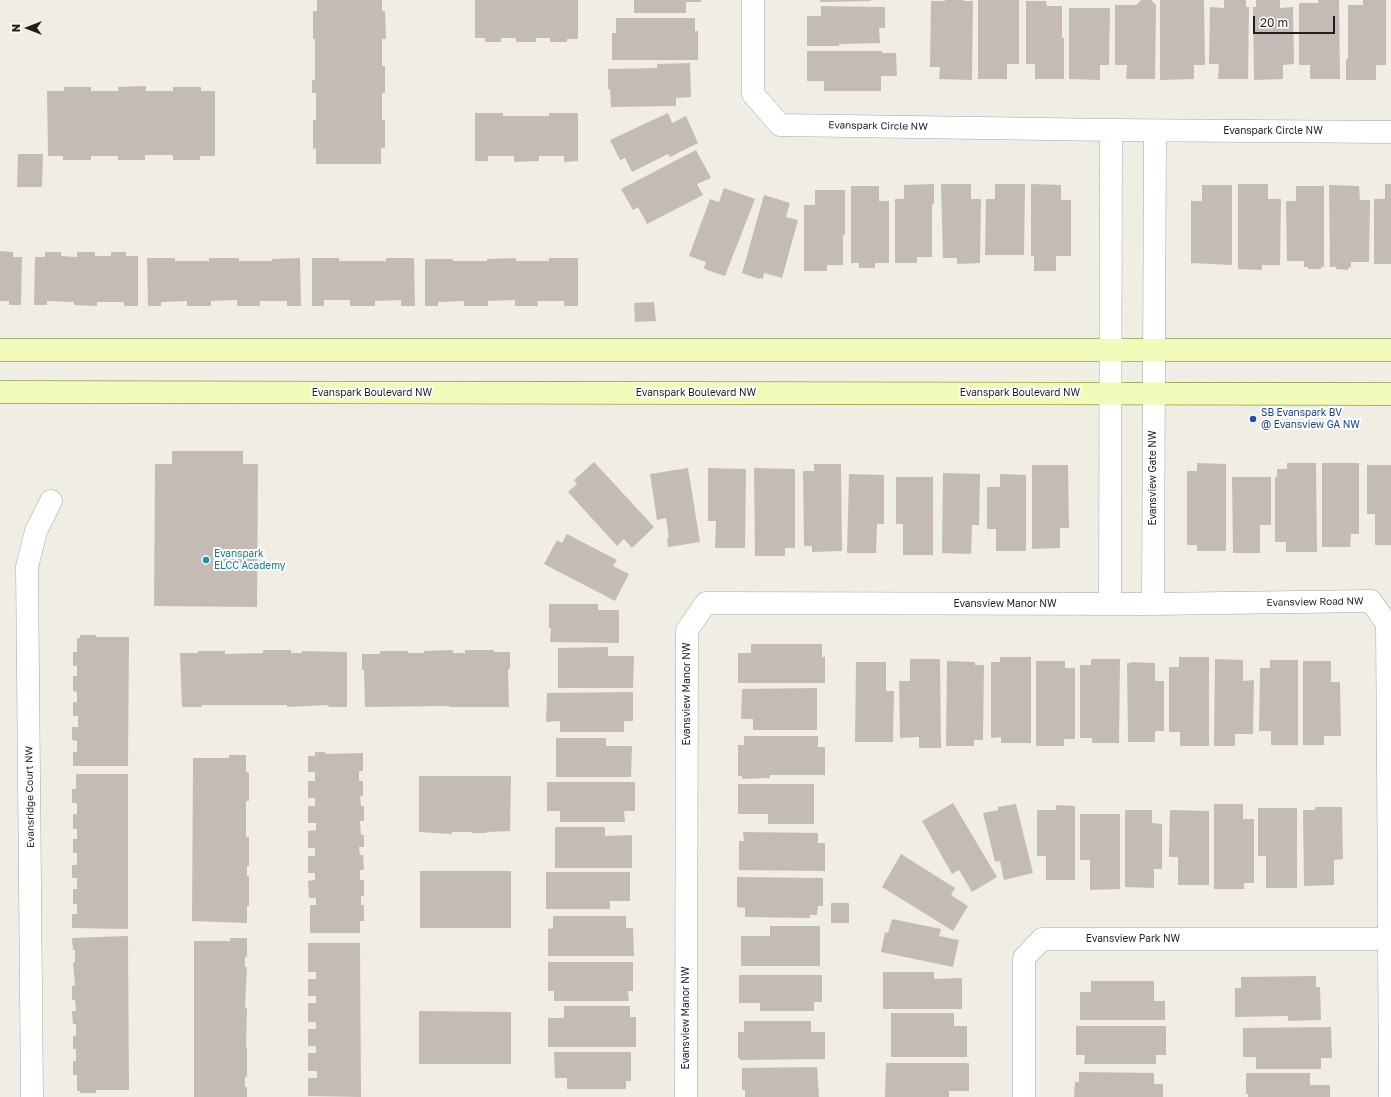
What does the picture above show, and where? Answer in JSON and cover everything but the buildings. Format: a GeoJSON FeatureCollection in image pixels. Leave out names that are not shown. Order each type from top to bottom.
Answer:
{"type":"FeatureCollection","features":[{"type":"Feature","properties":{"kind":"street","name":"Evanspark Circle NW"},"geometry":{"type":"LineString","coordinates":[[753,0],[753,94],[780,125],[1155,131],[1391,132]]}},
{"type":"Feature","properties":{"kind":"street"},"geometry":{"type":"LineString","coordinates":[[1111,130],[1111,394],[1121,604]]}},
{"type":"Feature","properties":{"kind":"street"},"geometry":{"type":"LineString","coordinates":[[1154,351],[1155,131]]}},
{"type":"Feature","properties":{"kind":"street"},"geometry":{"type":"LineString","coordinates":[[0,350],[1391,350]]}},
{"type":"Feature","properties":{"kind":"street","name":"Evansview Gate NW"},"geometry":{"type":"LineString","coordinates":[[1153,604],[1154,351]]}},
{"type":"Feature","properties":{"kind":"street","name":"Evanspark Boulevard NW"},"geometry":{"type":"LineString","coordinates":[[0,392],[1391,394]]}},
{"type":"Feature","properties":{"kind":"street","name":"Evansridge Court NW"},"geometry":{"type":"LineString","coordinates":[[32,1097],[28,567],[36,531],[51,501]]}},
{"type":"Feature","properties":{"kind":"street","name":"Evansview Road NW"},"geometry":{"type":"LineString","coordinates":[[1121,604],[1371,601],[1387,624],[1390,939]]}},
{"type":"Feature","properties":{"kind":"street","name":"Evansview Manor NW"},"geometry":{"type":"LineString","coordinates":[[686,1097],[687,630],[706,603],[1121,604]]}},
{"type":"Feature","properties":{"kind":"street","name":"Evansview Park NW"},"geometry":{"type":"LineString","coordinates":[[1024,1097],[1024,958],[1042,939],[1390,939]]}},
{"type":"Feature","properties":{"kind":"street"},"geometry":{"type":"LineString","coordinates":[[1390,939],[1390,1097]]}},
{"type":"Feature","properties":{"kind":"place","name":"SB Evanspark BV @ Evansview GA NW"},"geometry":{"type":"Point","coordinates":[1253,419]}},
{"type":"Feature","properties":{"kind":"place","name":"Evanspark ELCC Academy"},"geometry":{"type":"Point","coordinates":[206,560]}}]}
